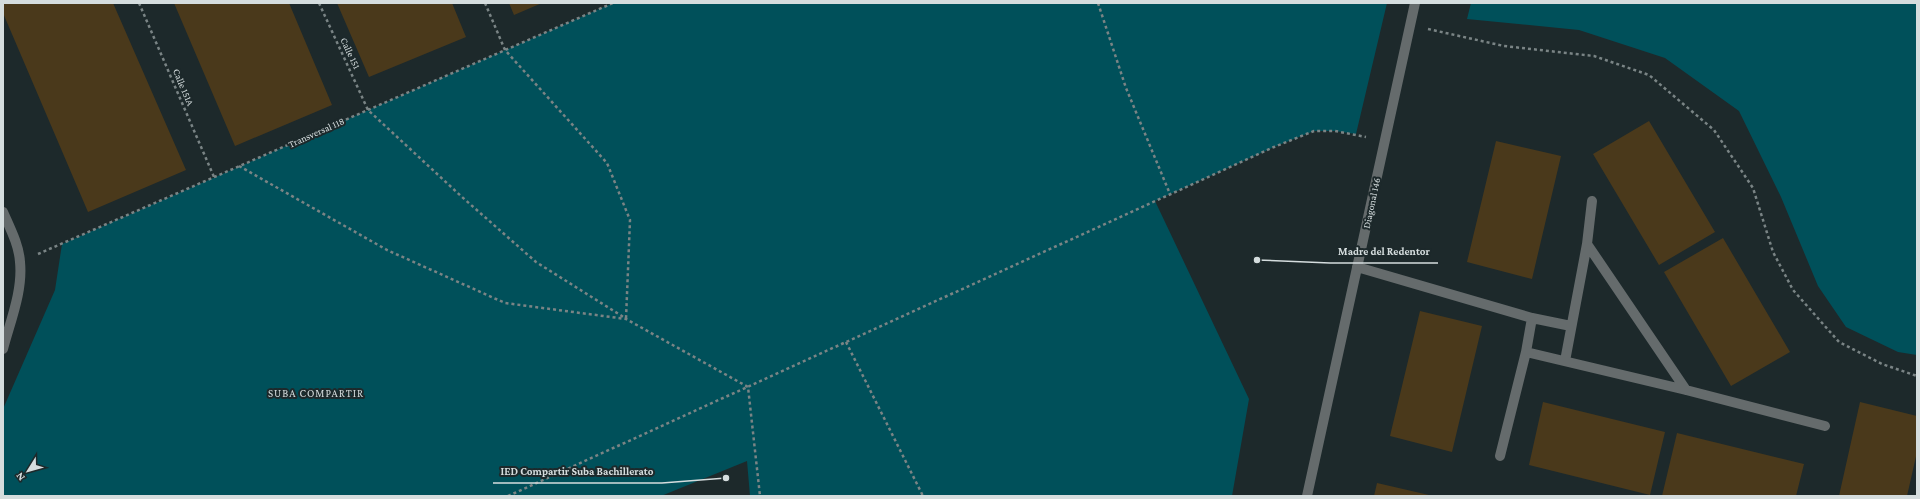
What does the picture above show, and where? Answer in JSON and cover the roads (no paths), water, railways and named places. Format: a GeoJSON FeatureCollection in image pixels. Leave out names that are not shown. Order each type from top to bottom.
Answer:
{"type":"FeatureCollection","features":[{"type":"Feature","properties":{"kind":"street","name":"Diagonal 146"},"geometry":{"type":"LineString","coordinates":[[1307,496],[1415,3]]}},
{"type":"Feature","properties":{"kind":"street"},"geometry":{"type":"LineString","coordinates":[[1565,361],[1587,244],[1592,201]]}},
{"type":"Feature","properties":{"kind":"street"},"geometry":{"type":"LineString","coordinates":[[3,212],[12,234],[20,262],[18,297],[8,313],[3,349]]}},
{"type":"Feature","properties":{"kind":"street"},"geometry":{"type":"LineString","coordinates":[[1587,244],[1686,390]]}},
{"type":"Feature","properties":{"kind":"street"},"geometry":{"type":"LineString","coordinates":[[1357,267],[1532,318],[1571,326]]}},
{"type":"Feature","properties":{"kind":"street"},"geometry":{"type":"LineString","coordinates":[[1500,456],[1526,352],[1532,318]]}},
{"type":"Feature","properties":{"kind":"street"},"geometry":{"type":"LineString","coordinates":[[1526,352],[1686,390],[1825,426]]}},
{"type":"Feature","properties":{"kind":"place","name":"Madre del Redentor"},"geometry":{"type":"Point","coordinates":[1257,260]}},
{"type":"Feature","properties":{"kind":"place","name":"IED Compartir Suba Bachillerato"},"geometry":{"type":"Point","coordinates":[726,478]}},
{"type":"Feature","properties":{"kind":"district","name":"SUBA COMPARTIR"},"geometry":{"type":"Point","coordinates":[316,393]}}]}
